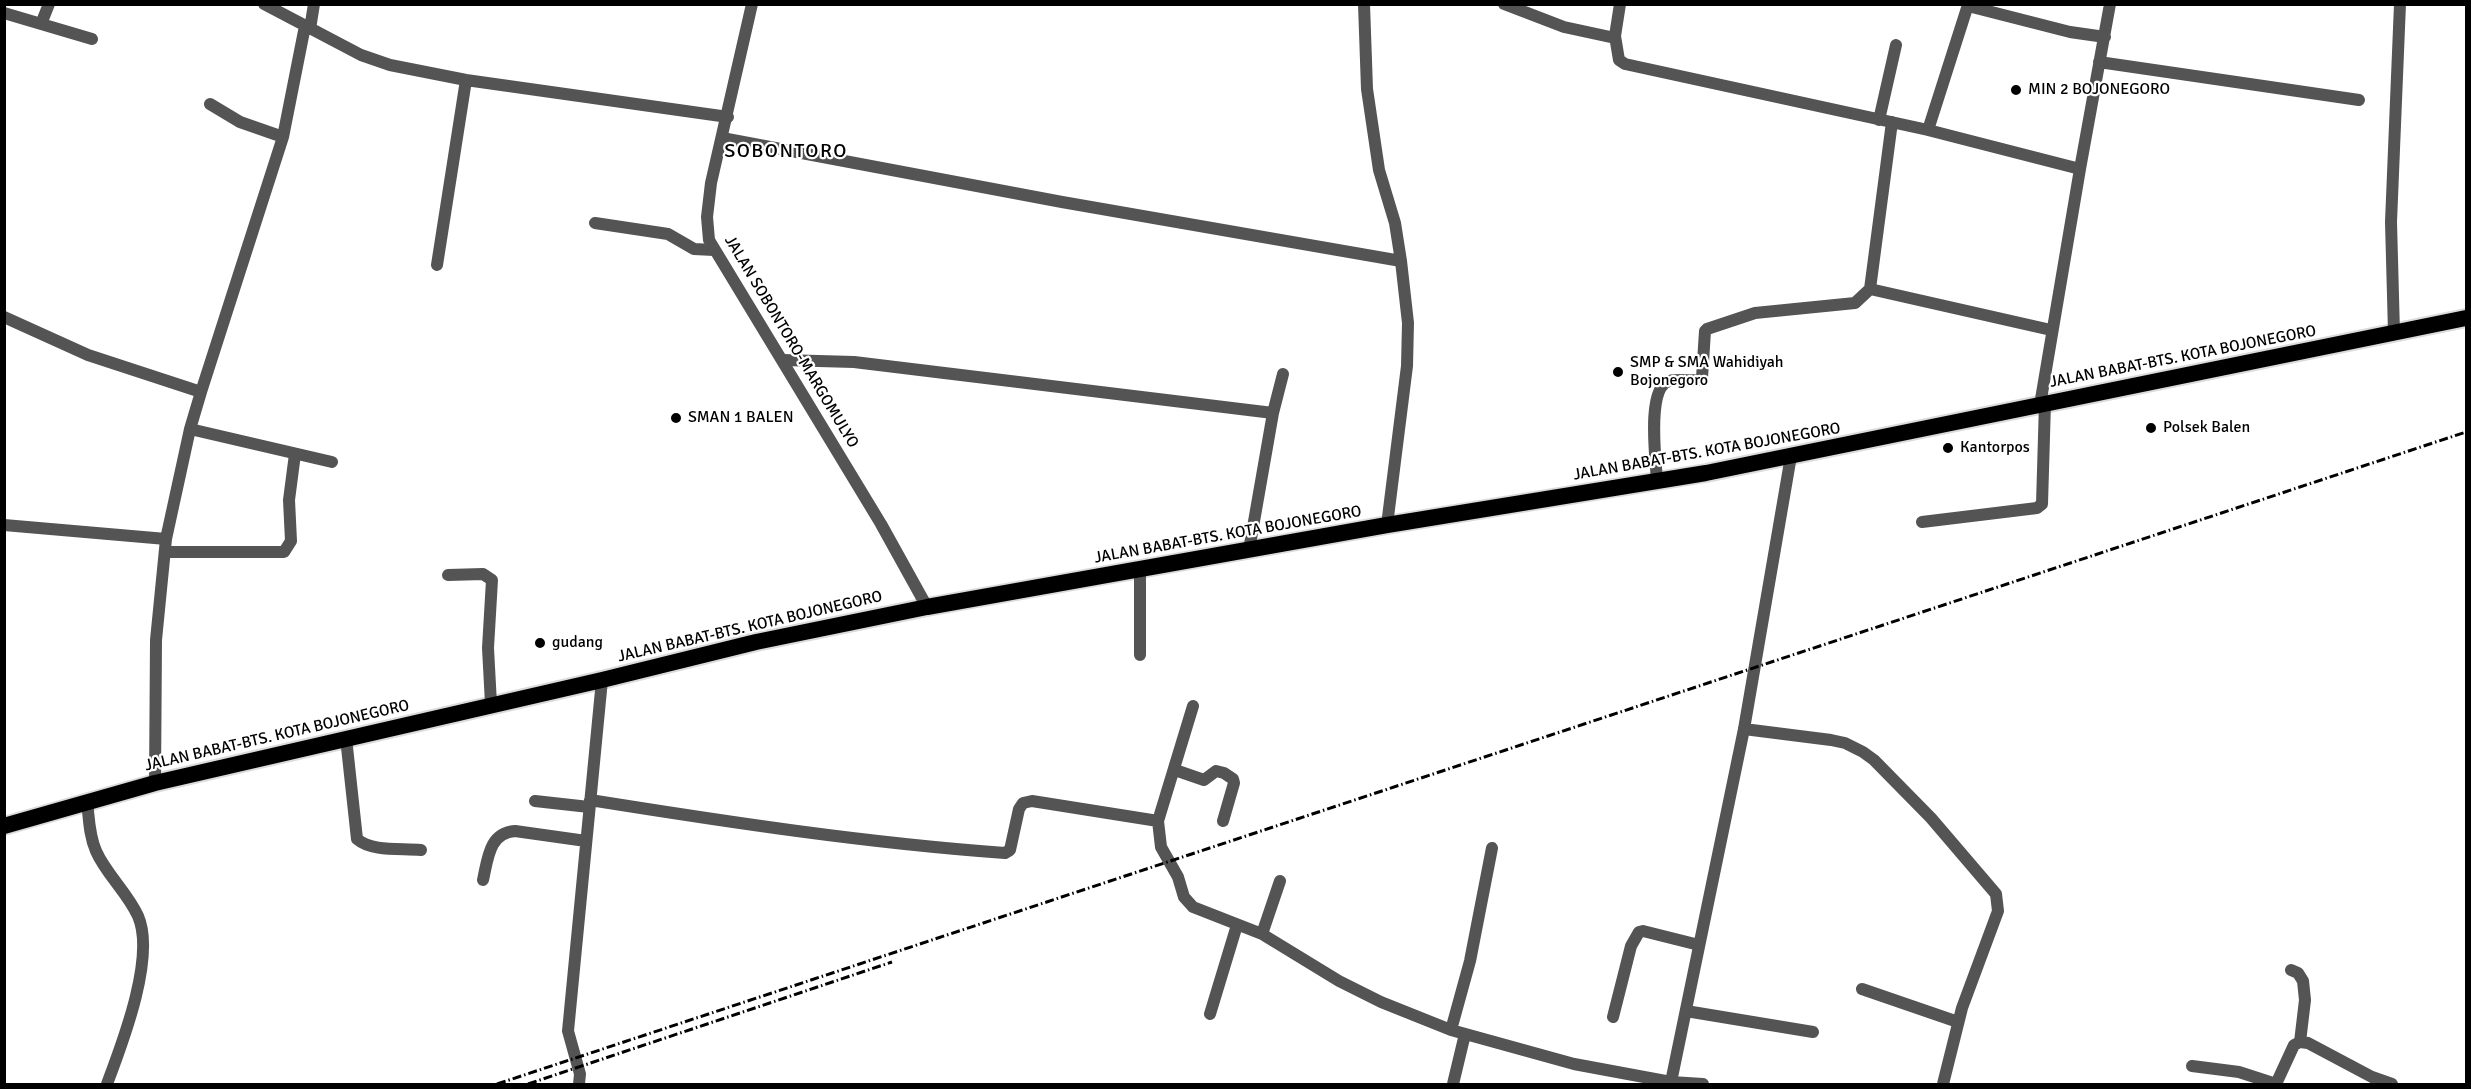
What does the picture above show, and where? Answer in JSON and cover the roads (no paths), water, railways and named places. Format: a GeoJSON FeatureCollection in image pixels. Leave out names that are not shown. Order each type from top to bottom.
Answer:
{"type":"FeatureCollection","features":[{"type":"Feature","properties":{"kind":"highway","name":"JALAN BABAT-BTS. KOTA BOJONEGORO"},"geometry":{"type":"LineString","coordinates":[[4,826],[155,783],[602,680],[756,642],[927,607],[1791,456],[2466,318]]}},
{"type":"Feature","properties":{"kind":"street"},"geometry":{"type":"LineString","coordinates":[[41,24],[49,4]]}},
{"type":"Feature","properties":{"kind":"street"},"geometry":{"type":"LineString","coordinates":[[264,4],[380,62],[466,80],[728,117]]}},
{"type":"Feature","properties":{"kind":"street"},"geometry":{"type":"LineString","coordinates":[[155,783],[156,640],[165,545],[190,429],[283,136],[314,4]]}},
{"type":"Feature","properties":{"kind":"street","name":"JALAN SOBONTORO-MARGOMULYO"},"geometry":{"type":"LineString","coordinates":[[752,4],[728,117],[711,183],[707,217],[709,240],[881,524],[927,607]]}},
{"type":"Feature","properties":{"kind":"street"},"geometry":{"type":"LineString","coordinates":[[1364,4],[1366,89],[1379,170],[1395,223],[1406,290],[1408,344],[1387,525]]}},
{"type":"Feature","properties":{"kind":"street"},"geometry":{"type":"LineString","coordinates":[[1504,4],[1564,27],[1615,39]]}},
{"type":"Feature","properties":{"kind":"street"},"geometry":{"type":"LineString","coordinates":[[1620,4],[1615,39],[1617,56],[1625,64],[1928,130],[2080,169]]}},
{"type":"Feature","properties":{"kind":"street"},"geometry":{"type":"LineString","coordinates":[[1922,522],[2037,508],[2042,504],[2042,404],[2051,330],[2110,4]]}},
{"type":"Feature","properties":{"kind":"street"},"geometry":{"type":"LineString","coordinates":[[2400,4],[2391,222],[2402,331]]}},
{"type":"Feature","properties":{"kind":"street"},"geometry":{"type":"LineString","coordinates":[[1928,130],[1967,8],[1972,7],[2070,32],[2105,37]]}},
{"type":"Feature","properties":{"kind":"street"},"geometry":{"type":"LineString","coordinates":[[4,13],[92,39]]}},
{"type":"Feature","properties":{"kind":"street"},"geometry":{"type":"LineString","coordinates":[[1879,120],[1896,45]]}},
{"type":"Feature","properties":{"kind":"street"},"geometry":{"type":"LineString","coordinates":[[2099,62],[2359,100]]}},
{"type":"Feature","properties":{"kind":"street"},"geometry":{"type":"LineString","coordinates":[[437,266],[466,80]]}},
{"type":"Feature","properties":{"kind":"street"},"geometry":{"type":"LineString","coordinates":[[210,104],[240,122],[283,136]]}},
{"type":"Feature","properties":{"kind":"street"},"geometry":{"type":"LineString","coordinates":[[1657,481],[1655,400],[1662,386],[1668,381],[1702,378],[1706,330],[1755,313],[1855,303],[1870,289],[1892,122]]}},
{"type":"Feature","properties":{"kind":"street"},"geometry":{"type":"LineString","coordinates":[[722,138],[1062,202],[1401,261]]}},
{"type":"Feature","properties":{"kind":"street"},"geometry":{"type":"LineString","coordinates":[[595,223],[668,234],[694,249],[714,250]]}},
{"type":"Feature","properties":{"kind":"street"},"geometry":{"type":"LineString","coordinates":[[1870,289],[2051,330]]}},
{"type":"Feature","properties":{"kind":"street"},"geometry":{"type":"LineString","coordinates":[[4,317],[88,355],[201,392]]}},
{"type":"Feature","properties":{"kind":"street"},"geometry":{"type":"LineString","coordinates":[[783,360],[868,364],[1273,413]]}},
{"type":"Feature","properties":{"kind":"street"},"geometry":{"type":"LineString","coordinates":[[1249,550],[1273,413],[1283,374]]}},
{"type":"Feature","properties":{"kind":"street"},"geometry":{"type":"LineString","coordinates":[[190,429],[332,462]]}},
{"type":"Feature","properties":{"kind":"street"},"geometry":{"type":"LineString","coordinates":[[4,525],[165,545],[284,552],[291,541],[290,500],[295,454]]}},
{"type":"Feature","properties":{"kind":"street"},"geometry":{"type":"LineString","coordinates":[[1671,1082],[1744,729],[1791,456]]}},
{"type":"Feature","properties":{"kind":"street"},"geometry":{"type":"LineString","coordinates":[[1140,569],[1140,655]]}},
{"type":"Feature","properties":{"kind":"street"},"geometry":{"type":"LineString","coordinates":[[448,575],[483,574],[492,579],[488,638],[491,704]]}},
{"type":"Feature","properties":{"kind":"street"},"geometry":{"type":"LineString","coordinates":[[579,1084],[580,1074],[568,1031],[602,680]]}},
{"type":"Feature","properties":{"kind":"street"},"geometry":{"type":"LineString","coordinates":[[1193,706],[1158,820],[1161,847],[1178,877],[1187,903],[1208,915],[1262,934],[1339,981],[1381,1002],[1465,1035],[1645,1081],[1703,1084]]}},
{"type":"Feature","properties":{"kind":"street"},"geometry":{"type":"LineString","coordinates":[[1744,729],[1831,740],[1845,743],[1863,752],[1931,818],[1996,894],[1998,910],[1958,1022],[1943,1084]]}},
{"type":"Feature","properties":{"kind":"street"},"geometry":{"type":"LineString","coordinates":[[346,738],[357,839],[371,846],[421,850]]}},
{"type":"Feature","properties":{"kind":"street"},"geometry":{"type":"LineString","coordinates":[[1175,770],[1204,780],[1216,771],[1224,772],[1233,779],[1234,785],[1223,821]]}},
{"type":"Feature","properties":{"kind":"street"},"geometry":{"type":"LineString","coordinates":[[87,801],[90,836],[95,850],[138,915],[143,948],[140,981],[106,1084]]}},
{"type":"Feature","properties":{"kind":"street"},"geometry":{"type":"LineString","coordinates":[[535,801],[590,803],[735,824],[1005,853],[1010,850],[1019,809],[1023,803],[1032,801],[1158,820]]}},
{"type":"Feature","properties":{"kind":"street"},"geometry":{"type":"LineString","coordinates":[[483,880],[493,842],[505,832],[515,831],[586,841]]}},
{"type":"Feature","properties":{"kind":"street"},"geometry":{"type":"LineString","coordinates":[[1451,1030],[1470,961],[1492,848]]}},
{"type":"Feature","properties":{"kind":"street"},"geometry":{"type":"LineString","coordinates":[[1262,934],[1280,881]]}},
{"type":"Feature","properties":{"kind":"street"},"geometry":{"type":"LineString","coordinates":[[1210,1014],[1237,925]]}},
{"type":"Feature","properties":{"kind":"street"},"geometry":{"type":"LineString","coordinates":[[1613,1017],[1631,946],[1639,932],[1644,931],[1699,945]]}},
{"type":"Feature","properties":{"kind":"street"},"geometry":{"type":"LineString","coordinates":[[2291,970],[2298,973],[2305,991],[2300,1042]]}},
{"type":"Feature","properties":{"kind":"street"},"geometry":{"type":"LineString","coordinates":[[1862,989],[1958,1022]]}},
{"type":"Feature","properties":{"kind":"street"},"geometry":{"type":"LineString","coordinates":[[1686,1011],[1813,1032]]}},
{"type":"Feature","properties":{"kind":"street"},"geometry":{"type":"LineString","coordinates":[[1452,1084],[1465,1035]]}},
{"type":"Feature","properties":{"kind":"street"},"geometry":{"type":"LineString","coordinates":[[2192,1066],[2239,1072],[2276,1084],[2294,1045],[2308,1042],[2372,1077],[2392,1084]]}},
{"type":"Feature","properties":{"kind":"railway"},"geometry":{"type":"LineString","coordinates":[[497,1084],[2466,432]]}},
{"type":"Feature","properties":{"kind":"railway"},"geometry":{"type":"LineString","coordinates":[[528,1084],[892,962]]}},
{"type":"Feature","properties":{"kind":"place","name":"MIN 2 BOJONEGORO"},"geometry":{"type":"Point","coordinates":[2016,90]}},
{"type":"Feature","properties":{"kind":"place","name":"SMP & SMA Wahidiyah Bojonegoro"},"geometry":{"type":"Point","coordinates":[1618,372]}},
{"type":"Feature","properties":{"kind":"place","name":"SMAN 1 BALEN"},"geometry":{"type":"Point","coordinates":[676,418]}},
{"type":"Feature","properties":{"kind":"place","name":"Polsek Balen"},"geometry":{"type":"Point","coordinates":[2151,428]}},
{"type":"Feature","properties":{"kind":"place","name":"Kantorpos"},"geometry":{"type":"Point","coordinates":[1948,448]}},
{"type":"Feature","properties":{"kind":"place","name":"gudang"},"geometry":{"type":"Point","coordinates":[540,643]}},
{"type":"Feature","properties":{"kind":"district","name":"SOBONTORO"},"geometry":{"type":"Point","coordinates":[786,152]}}]}
